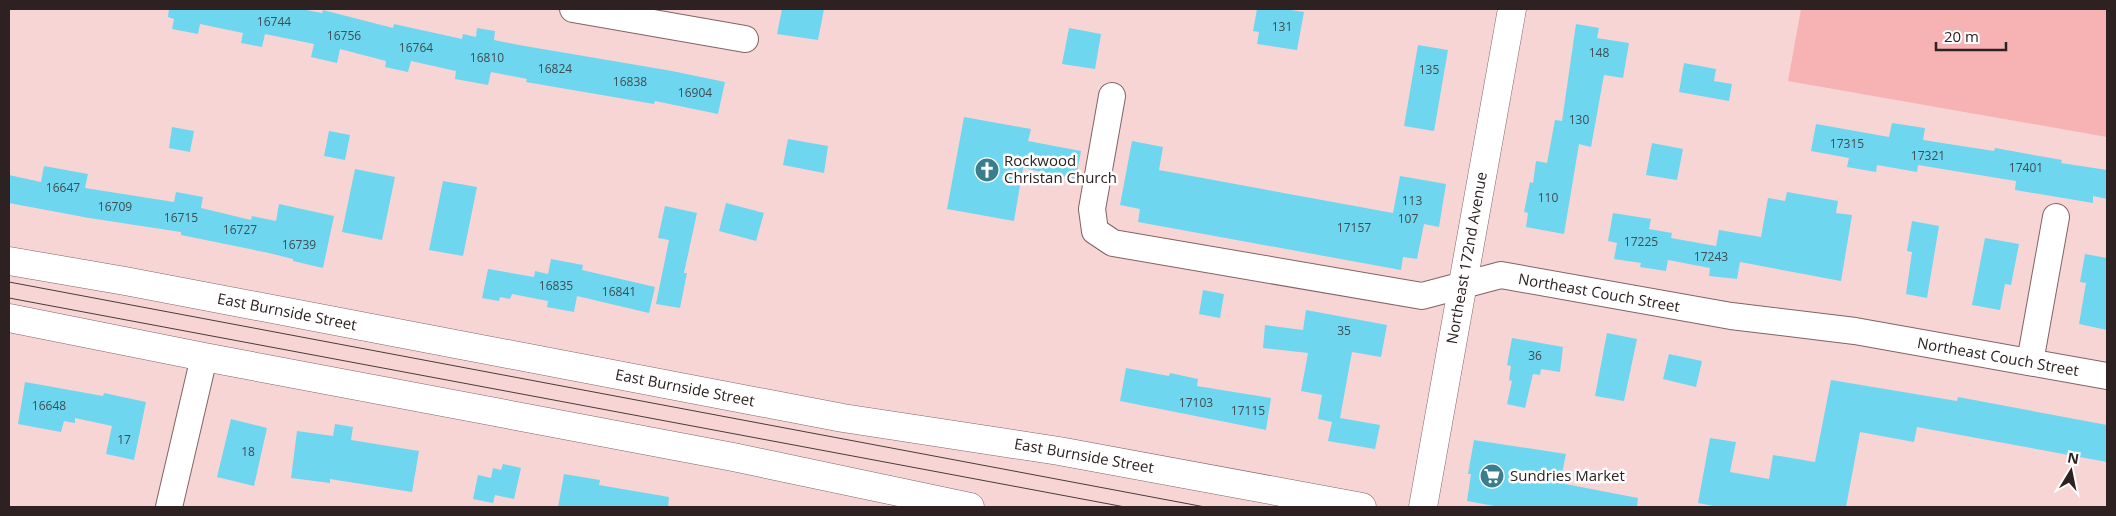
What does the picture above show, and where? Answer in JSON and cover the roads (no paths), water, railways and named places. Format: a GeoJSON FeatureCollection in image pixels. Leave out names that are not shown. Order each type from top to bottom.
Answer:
{"type":"FeatureCollection","features":[{"type":"Feature","properties":{"kind":"street"},"geometry":{"type":"LineString","coordinates":[[574,9],[746,39]]}},
{"type":"Feature","properties":{"kind":"street","name":"Northeast 172nd Avenue"},"geometry":{"type":"LineString","coordinates":[[1422,507],[1512,9]]}},
{"type":"Feature","properties":{"kind":"street","name":"Northeast Couch Street"},"geometry":{"type":"LineString","coordinates":[[1112,96],[1092,209],[1095,231],[1113,243],[1422,296],[1502,275],[1731,316],[1855,331],[2107,376]]}},
{"type":"Feature","properties":{"kind":"street"},"geometry":{"type":"LineString","coordinates":[[2030,362],[2056,218]]}},
{"type":"Feature","properties":{"kind":"street","name":"East Burnside Street"},"geometry":{"type":"LineString","coordinates":[[9,261],[125,281],[843,418],[1059,451],[1362,507]]}},
{"type":"Feature","properties":{"kind":"street"},"geometry":{"type":"LineString","coordinates":[[9,318],[204,357],[733,457],[970,507]]}},
{"type":"Feature","properties":{"kind":"street"},"geometry":{"type":"LineString","coordinates":[[169,507],[204,357]]}},
{"type":"Feature","properties":{"kind":"tram line"},"geometry":{"type":"LineString","coordinates":[[9,282],[1205,507]]}},
{"type":"Feature","properties":{"kind":"tram line"},"geometry":{"type":"LineString","coordinates":[[9,298],[1125,507]]}},
{"type":"Feature","properties":{"kind":"place","name":"Rockwood Christan Church"},"geometry":{"type":"Point","coordinates":[987,170]}},
{"type":"Feature","properties":{"kind":"place","name":"Sundries Market"},"geometry":{"type":"Point","coordinates":[1492,476]}}]}
